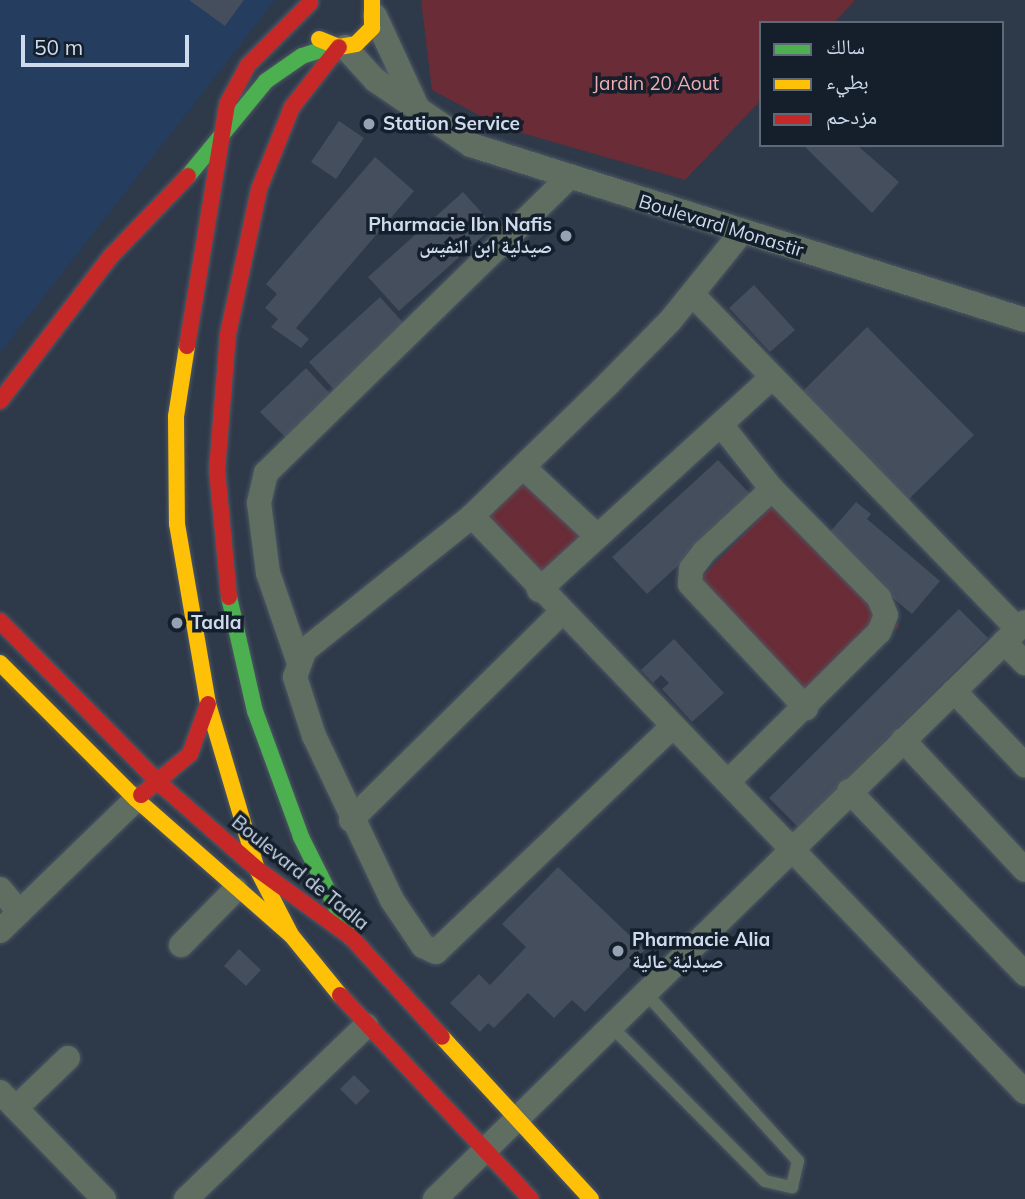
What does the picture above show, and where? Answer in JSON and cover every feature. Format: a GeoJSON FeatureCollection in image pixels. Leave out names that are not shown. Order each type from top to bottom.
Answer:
{"type":"FeatureCollection","features":[{"type":"Feature","properties":{"kind":"street"},"geometry":{"type":"LineString","coordinates":[[310,1],[312,30],[339,47]]}},
{"type":"Feature","properties":{"kind":"street"},"geometry":{"type":"LineString","coordinates":[[208,117],[310,1]]}},
{"type":"Feature","properties":{"kind":"street"},"geometry":{"type":"LineString","coordinates":[[111,256],[164,216],[266,81],[302,56],[366,37],[374,8]]}},
{"type":"Feature","properties":{"kind":"street"},"geometry":{"type":"LineString","coordinates":[[374,8],[423,116]]}},
{"type":"Feature","properties":{"kind":"street"},"geometry":{"type":"LineString","coordinates":[[339,47],[312,75],[283,125],[243,249],[219,408],[217,498],[223,571],[255,711],[301,837],[351,937]]}},
{"type":"Feature","properties":{"kind":"street","name":"Boulevard Monastir"},"geometry":{"type":"LineString","coordinates":[[339,47],[375,80],[423,116],[471,145],[567,179],[1025,320]]}},
{"type":"Feature","properties":{"kind":"street"},"geometry":{"type":"LineString","coordinates":[[233,86],[196,231],[181,351],[175,495],[208,704],[257,869],[291,935]]}},
{"type":"Feature","properties":{"kind":"street"},"geometry":{"type":"LineString","coordinates":[[0,401],[111,256],[169,169]]}},
{"type":"Feature","properties":{"kind":"street"},"geometry":{"type":"LineString","coordinates":[[567,179],[266,473],[259,503],[268,573],[298,660],[300,700],[351,820],[400,911],[423,946],[436,952],[673,726]]}},
{"type":"Feature","properties":{"kind":"street"},"geometry":{"type":"LineString","coordinates":[[298,660],[472,516],[523,467],[693,295],[741,233]]}},
{"type":"Feature","properties":{"kind":"street"},"geometry":{"type":"LineString","coordinates":[[693,295],[770,379],[1016,631],[1025,663]]}},
{"type":"Feature","properties":{"kind":"street"},"geometry":{"type":"LineString","coordinates":[[538,590],[722,426],[770,379]]}},
{"type":"Feature","properties":{"kind":"street"},"geometry":{"type":"LineString","coordinates":[[722,426],[772,489],[886,610],[879,632],[806,708],[728,782]]}},
{"type":"Feature","properties":{"kind":"street"},"geometry":{"type":"LineString","coordinates":[[523,467],[597,536]]}},
{"type":"Feature","properties":{"kind":"street"},"geometry":{"type":"LineString","coordinates":[[772,489],[704,552],[691,569],[690,584],[806,708]]}},
{"type":"Feature","properties":{"kind":"street"},"geometry":{"type":"LineString","coordinates":[[472,516],[538,590],[794,848],[1025,1092]]}},
{"type":"Feature","properties":{"kind":"street"},"geometry":{"type":"LineString","coordinates":[[351,820],[561,613]]}},
{"type":"Feature","properties":{"kind":"street","name":"Boulevard de Tadla"},"geometry":{"type":"LineString","coordinates":[[0,621],[158,782],[257,869],[351,937],[591,1199]]}},
{"type":"Feature","properties":{"kind":"street"},"geometry":{"type":"LineString","coordinates":[[435,1199],[794,848],[849,790],[1016,631]]}},
{"type":"Feature","properties":{"kind":"street"},"geometry":{"type":"LineString","coordinates":[[0,663],[136,799],[291,935],[366,1027],[531,1199]]}},
{"type":"Feature","properties":{"kind":"street"},"geometry":{"type":"LineString","coordinates":[[954,691],[1025,765]]}},
{"type":"Feature","properties":{"kind":"street"},"geometry":{"type":"LineString","coordinates":[[0,931],[136,799],[190,754],[208,704]]}},
{"type":"Feature","properties":{"kind":"street"},"geometry":{"type":"LineString","coordinates":[[903,740],[1025,870]]}},
{"type":"Feature","properties":{"kind":"street"},"geometry":{"type":"LineString","coordinates":[[849,790],[1025,974]]}},
{"type":"Feature","properties":{"kind":"street"},"geometry":{"type":"LineString","coordinates":[[0,889],[19,912]]}},
{"type":"Feature","properties":{"kind":"street"},"geometry":{"type":"LineString","coordinates":[[181,946],[236,889]]}},
{"type":"Feature","properties":{"kind":"street"},"geometry":{"type":"LineString","coordinates":[[186,1199],[366,1027]]}},
{"type":"Feature","properties":{"kind":"street"},"geometry":{"type":"LineString","coordinates":[[68,1058],[8,1100],[104,1199]]}},
{"type":"Feature","properties":{"kind":"lane"},"geometry":{"type":"LineString","coordinates":[[611,1026],[765,1181],[792,1187],[798,1161],[645,992]]}},
{"type":"Feature","properties":{"kind":"shaded area"},"geometry":{"type":"Polygon","coordinates":[[[0,0],[275,0],[0,353],[0,0]]]}},
{"type":"Feature","properties":{"kind":"green space","name":"Jardin 20 Aout"},"geometry":{"type":"Polygon","coordinates":[[[421,0],[855,0],[836,21],[759,21],[759,102],[685,180],[501,127],[432,90],[421,0]]]}},
{"type":"Feature","properties":{"kind":"green space"},"geometry":{"type":"Polygon","coordinates":[[[524,467],[590,540],[541,597],[468,521],[524,467]]]}},
{"type":"Feature","properties":{"kind":"green space"},"geometry":{"type":"Polygon","coordinates":[[[777,501],[899,626],[803,716],[683,596],[777,501]]]}},
{"type":"Feature","properties":{"kind":"building"},"geometry":{"type":"Polygon","coordinates":[[[189,0],[244,0],[225,26],[189,0]]]}},
{"type":"Feature","properties":{"kind":"building"},"geometry":{"type":"Polygon","coordinates":[[[339,121],[364,138],[336,179],[311,162],[339,121]]]}},
{"type":"Feature","properties":{"kind":"building"},"geometry":{"type":"Polygon","coordinates":[[[805,147],[859,147],[899,182],[872,213],[805,147]]]}},
{"type":"Feature","properties":{"kind":"building"},"geometry":{"type":"Polygon","coordinates":[[[375,157],[414,191],[296,328],[309,339],[301,348],[271,327],[278,319],[265,308],[277,294],[266,284],[375,157]]]}},
{"type":"Feature","properties":{"kind":"building"},"geometry":{"type":"Polygon","coordinates":[[[463,192],[494,226],[399,311],[368,277],[463,192]]]}},
{"type":"Feature","properties":{"kind":"building"},"geometry":{"type":"Polygon","coordinates":[[[754,285],[795,330],[770,352],[729,308],[754,285]]]}},
{"type":"Feature","properties":{"kind":"building"},"geometry":{"type":"Polygon","coordinates":[[[380,297],[408,328],[337,393],[309,362],[380,297]]]}},
{"type":"Feature","properties":{"kind":"building"},"geometry":{"type":"Polygon","coordinates":[[[867,327],[974,435],[906,502],[799,395],[867,327]]]}},
{"type":"Feature","properties":{"kind":"building"},"geometry":{"type":"Polygon","coordinates":[[[306,368],[335,399],[290,442],[260,412],[306,368]]]}},
{"type":"Feature","properties":{"kind":"building"},"geometry":{"type":"Polygon","coordinates":[[[718,460],[753,497],[647,594],[612,557],[718,460]]]}},
{"type":"Feature","properties":{"kind":"building"},"geometry":{"type":"Polygon","coordinates":[[[856,502],[871,514],[867,519],[940,581],[912,614],[823,540],[856,502]]]}},
{"type":"Feature","properties":{"kind":"building"},"geometry":{"type":"Polygon","coordinates":[[[959,609],[988,638],[798,827],[769,798],[959,609]]]}},
{"type":"Feature","properties":{"kind":"building"},"geometry":{"type":"Polygon","coordinates":[[[674,639],[724,693],[692,722],[662,689],[669,683],[661,675],[653,683],[641,670],[674,639]]]}},
{"type":"Feature","properties":{"kind":"building"},"geometry":{"type":"Polygon","coordinates":[[[558,867],[645,950],[585,1012],[572,1000],[554,1018],[528,993],[494,1028],[488,1023],[480,1032],[450,1003],[479,974],[490,985],[526,947],[502,924],[558,867]]]}},
{"type":"Feature","properties":{"kind":"building"},"geometry":{"type":"Polygon","coordinates":[[[239,949],[261,970],[246,986],[224,966],[239,949]]]}},
{"type":"Feature","properties":{"kind":"building"},"geometry":{"type":"Polygon","coordinates":[[[354,1075],[370,1091],[356,1105],[340,1089],[354,1075]]]}},
{"type":"Feature","properties":{"kind":"traffic: fast"},"geometry":{"type":"LineString","coordinates":[[188,176],[266,81],[302,56],[333,46]]}},
{"type":"Feature","properties":{"kind":"traffic: fast"},"geometry":{"type":"LineString","coordinates":[[229,597],[255,711],[301,837],[351,937]]}},
{"type":"Feature","properties":{"kind":"traffic: slow"},"geometry":{"type":"LineString","coordinates":[[319,39],[339,47],[356,44],[372,28],[372,0]]}},
{"type":"Feature","properties":{"kind":"traffic: slow"},"geometry":{"type":"LineString","coordinates":[[187,346],[176,416],[177,524],[208,704],[257,869],[291,935]]}},
{"type":"Feature","properties":{"kind":"traffic: slow"},"geometry":{"type":"LineString","coordinates":[[0,663],[136,799],[291,935],[340,995]]}},
{"type":"Feature","properties":{"kind":"traffic: slow"},"geometry":{"type":"LineString","coordinates":[[442,1037],[591,1199]]}},
{"type":"Feature","properties":{"kind":"traffic: jam"},"geometry":{"type":"LineString","coordinates":[[187,346],[227,104],[248,65],[310,3]]}},
{"type":"Feature","properties":{"kind":"traffic: jam"},"geometry":{"type":"LineString","coordinates":[[229,597],[217,470],[228,334],[259,189],[292,107],[339,47]]}},
{"type":"Feature","properties":{"kind":"traffic: jam"},"geometry":{"type":"LineString","coordinates":[[0,401],[111,256],[188,176]]}},
{"type":"Feature","properties":{"kind":"traffic: jam"},"geometry":{"type":"LineString","coordinates":[[0,621],[158,782],[257,869],[351,937],[442,1037]]}},
{"type":"Feature","properties":{"kind":"traffic: jam"},"geometry":{"type":"LineString","coordinates":[[141,795],[190,754],[208,704]]}},
{"type":"Feature","properties":{"kind":"traffic: jam"},"geometry":{"type":"LineString","coordinates":[[340,995],[531,1199]]}},
{"type":"Feature","properties":{"kind":"place","name":"Station Service"},"geometry":{"type":"Point","coordinates":[369,124]}},
{"type":"Feature","properties":{"kind":"place","name":"Pharmacie Ibn Nafis صيدلية ابن النفيس"},"geometry":{"type":"Point","coordinates":[566,236]}},
{"type":"Feature","properties":{"kind":"place","name":"Tadla"},"geometry":{"type":"Point","coordinates":[177,623]}},
{"type":"Feature","properties":{"kind":"place","name":"Pharmacie Alia صيدلية عالية"},"geometry":{"type":"Point","coordinates":[618,951]}}]}
